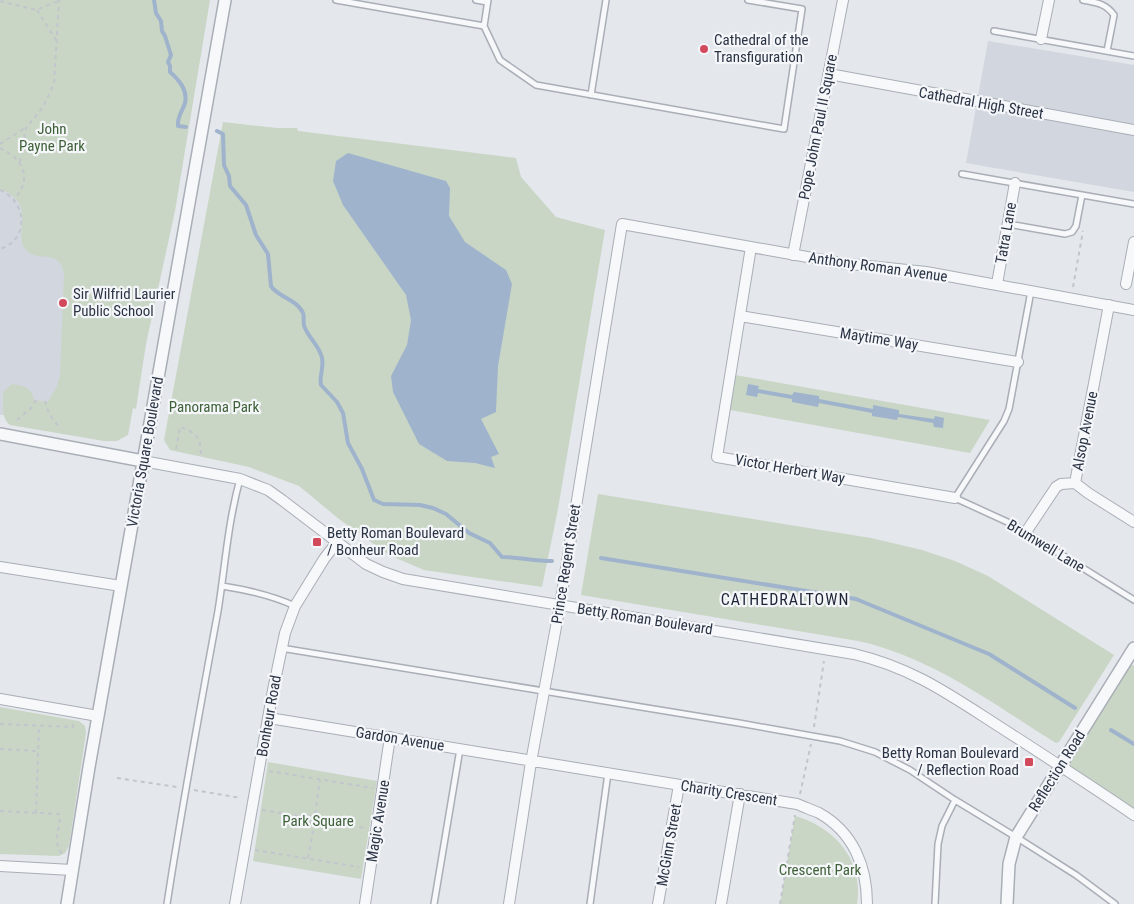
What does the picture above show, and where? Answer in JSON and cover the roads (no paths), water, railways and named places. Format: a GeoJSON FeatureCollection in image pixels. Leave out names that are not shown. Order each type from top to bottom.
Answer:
{"type":"FeatureCollection","features":[{"type":"Feature","properties":{"kind":"street","name":"Victoria Square Boulevard"},"geometry":{"type":"LineString","coordinates":[[67,904],[66,870],[98,716],[225,0]]}},
{"type":"Feature","properties":{"kind":"street","name":"Pope John Paul II Square"},"geometry":{"type":"LineString","coordinates":[[793,255],[843,0]]}},
{"type":"Feature","properties":{"kind":"street"},"geometry":{"type":"LineString","coordinates":[[1041,39],[1048,0]]}},
{"type":"Feature","properties":{"kind":"street","name":"Cathedral High Street"},"geometry":{"type":"LineString","coordinates":[[829,74],[1134,130]]}},
{"type":"Feature","properties":{"kind":"street","name":"Tatra Lane"},"geometry":{"type":"LineString","coordinates":[[997,284],[1015,183]]}},
{"type":"Feature","properties":{"kind":"street","name":"Anthony Roman Avenue"},"geometry":{"type":"LineString","coordinates":[[622,224],[841,263],[926,272],[1134,310]]}},
{"type":"Feature","properties":{"kind":"street","name":"Prince Regent Street"},"geometry":{"type":"LineString","coordinates":[[509,904],[531,762],[560,605],[622,224]]}},
{"type":"Feature","properties":{"kind":"street"},"geometry":{"type":"LineString","coordinates":[[1126,284],[1134,245]]}},
{"type":"Feature","properties":{"kind":"street","name":"Victor Herbert Way"},"geometry":{"type":"LineString","coordinates":[[751,247],[717,457],[955,498]]}},
{"type":"Feature","properties":{"kind":"street","name":"Alsop Avenue"},"geometry":{"type":"LineString","coordinates":[[1026,532],[1056,487],[1061,484],[1076,483],[1109,305]]}},
{"type":"Feature","properties":{"kind":"street","name":"Maytime Way"},"geometry":{"type":"LineString","coordinates":[[740,316],[1018,362]]}},
{"type":"Feature","properties":{"kind":"street"},"geometry":{"type":"LineString","coordinates":[[0,434],[143,461]]}},
{"type":"Feature","properties":{"kind":"street","name":"Betty Roman Boulevard"},"geometry":{"type":"LineString","coordinates":[[143,461],[240,479],[268,490],[366,564],[403,579],[873,659],[916,675],[1061,765],[1134,815]]}},
{"type":"Feature","properties":{"kind":"street"},"geometry":{"type":"LineString","coordinates":[[1076,483],[1088,493],[1133,519]]}},
{"type":"Feature","properties":{"kind":"street","name":"Bonheur Road"},"geometry":{"type":"LineString","coordinates":[[236,904],[281,648],[294,606],[337,542]]}},
{"type":"Feature","properties":{"kind":"street"},"geometry":{"type":"LineString","coordinates":[[0,567],[121,586]]}},
{"type":"Feature","properties":{"kind":"street","name":"Reflection Road"},"geometry":{"type":"LineString","coordinates":[[1007,904],[1009,864],[1016,837],[1134,648]]}},
{"type":"Feature","properties":{"kind":"street"},"geometry":{"type":"LineString","coordinates":[[0,699],[98,716]]}},
{"type":"Feature","properties":{"kind":"street","name":"Gardon Avenue"},"geometry":{"type":"LineString","coordinates":[[269,718],[460,748],[531,762]]}},
{"type":"Feature","properties":{"kind":"street","name":"Magic Avenue"},"geometry":{"type":"LineString","coordinates":[[365,904],[390,737]]}},
{"type":"Feature","properties":{"kind":"street","name":"Charity Crescent"},"geometry":{"type":"LineString","coordinates":[[531,762],[797,804],[819,814],[845,834],[862,862],[867,887],[867,904]]}},
{"type":"Feature","properties":{"kind":"street","name":"McGinn Street"},"geometry":{"type":"LineString","coordinates":[[658,904],[679,785]]}},
{"type":"Feature","properties":{"kind":"street"},"geometry":{"type":"LineString","coordinates":[[721,904],[740,794]]}},
{"type":"Feature","properties":{"kind":"street"},"geometry":{"type":"LineString","coordinates":[[0,866],[66,870]]}},
{"type":"Feature","properties":{"kind":"lane"},"geometry":{"type":"LineString","coordinates":[[336,0],[484,26]]}},
{"type":"Feature","properties":{"kind":"lane"},"geometry":{"type":"LineString","coordinates":[[476,0],[488,1],[484,26],[500,60],[536,85],[784,129],[802,9],[748,0]]}},
{"type":"Feature","properties":{"kind":"lane"},"geometry":{"type":"LineString","coordinates":[[591,95],[606,0]]}},
{"type":"Feature","properties":{"kind":"lane"},"geometry":{"type":"LineString","coordinates":[[1083,0],[1108,7],[1114,15],[1107,51]]}},
{"type":"Feature","properties":{"kind":"lane"},"geometry":{"type":"LineString","coordinates":[[994,31],[1134,56]]}},
{"type":"Feature","properties":{"kind":"lane"},"geometry":{"type":"LineString","coordinates":[[962,174],[1134,204]]}},
{"type":"Feature","properties":{"kind":"lane"},"geometry":{"type":"LineString","coordinates":[[1008,224],[1065,234],[1072,232],[1076,226],[1082,195]]}},
{"type":"Feature","properties":{"kind":"lane"},"geometry":{"type":"LineString","coordinates":[[955,498],[1009,410],[1031,291]]}},
{"type":"Feature","properties":{"kind":"lane"},"geometry":{"type":"LineString","coordinates":[[167,904],[222,586],[235,497],[240,479]]}},
{"type":"Feature","properties":{"kind":"lane","name":"Brumwell Lane"},"geometry":{"type":"LineString","coordinates":[[955,498],[1026,532],[1134,600]]}},
{"type":"Feature","properties":{"kind":"lane"},"geometry":{"type":"LineString","coordinates":[[222,586],[261,593],[294,606]]}},
{"type":"Feature","properties":{"kind":"lane"},"geometry":{"type":"LineString","coordinates":[[281,648],[840,741],[874,752],[910,770],[1076,875],[1115,904]]}},
{"type":"Feature","properties":{"kind":"lane"},"geometry":{"type":"LineString","coordinates":[[434,904],[460,748]]}},
{"type":"Feature","properties":{"kind":"lane"},"geometry":{"type":"LineString","coordinates":[[590,904],[608,774]]}},
{"type":"Feature","properties":{"kind":"lane"},"geometry":{"type":"LineString","coordinates":[[935,904],[938,844],[942,826],[955,800]]}},
{"type":"Feature","properties":{"kind":"water"},"geometry":{"type":"Polygon","coordinates":[[[348,153],[446,181],[450,188],[449,216],[465,242],[506,270],[512,284],[498,366],[496,412],[481,419],[499,454],[491,457],[495,468],[475,463],[447,461],[419,444],[393,392],[391,376],[407,345],[411,320],[406,295],[343,205],[333,181],[336,161],[348,153]]]}},
{"type":"Feature","properties":{"kind":"water"},"geometry":{"type":"Polygon","coordinates":[[[748,384],[759,386],[758,389],[792,395],[794,392],[819,396],[819,399],[873,409],[873,405],[899,410],[899,414],[934,419],[935,416],[944,418],[943,428],[934,427],[933,423],[898,417],[897,420],[872,416],[872,413],[819,403],[818,407],[792,402],[792,399],[758,393],[757,397],[746,395],[748,384]]]}},
{"type":"Feature","properties":{"kind":"waterway"},"geometry":{"type":"LineString","coordinates":[[154,0],[156,13],[161,21],[162,31],[171,55],[168,62],[170,72],[184,90],[186,98],[179,117],[178,126],[186,127]]}},
{"type":"Feature","properties":{"kind":"waterway"},"geometry":{"type":"LineString","coordinates":[[217,131],[223,134],[224,165],[229,176],[230,186],[246,205],[256,235],[268,254],[271,286],[296,304],[303,313],[304,326],[322,358],[321,385],[337,402],[343,413],[348,443],[362,469],[374,500],[383,504],[420,505],[433,508],[446,514],[469,533],[490,543],[502,557],[552,561]]}},
{"type":"Feature","properties":{"kind":"waterway"},"geometry":{"type":"LineString","coordinates":[[601,558],[856,599],[989,654],[1075,708]]}},
{"type":"Feature","properties":{"kind":"waterway"},"geometry":{"type":"LineString","coordinates":[[1111,730],[1134,744]]}},
{"type":"Feature","properties":{"kind":"place","name":"Cathedral of the Transfiguration"},"geometry":{"type":"Point","coordinates":[704,49]}},
{"type":"Feature","properties":{"kind":"place","name":"Sir Wilfrid Laurier Public School"},"geometry":{"type":"Point","coordinates":[63,303]}},
{"type":"Feature","properties":{"kind":"place","name":"Betty Roman Boulevard / Bonheur Road"},"geometry":{"type":"Point","coordinates":[317,542]}},
{"type":"Feature","properties":{"kind":"place","name":"Betty Roman Boulevard / Reflection Road"},"geometry":{"type":"Point","coordinates":[1029,762]}},
{"type":"Feature","properties":{"kind":"district","name":"CATHEDRALTOWN"},"geometry":{"type":"Point","coordinates":[785,599]}},
{"type":"Feature","properties":{"kind":"park label","name":"John Payne Park"},"geometry":{"type":"Point","coordinates":[52,138]}},
{"type":"Feature","properties":{"kind":"park label","name":"Panorama Park"},"geometry":{"type":"Point","coordinates":[214,407]}},
{"type":"Feature","properties":{"kind":"park label","name":"Park Square"},"geometry":{"type":"Point","coordinates":[318,821]}},
{"type":"Feature","properties":{"kind":"park label","name":"Crescent Park"},"geometry":{"type":"Point","coordinates":[820,870]}}]}
